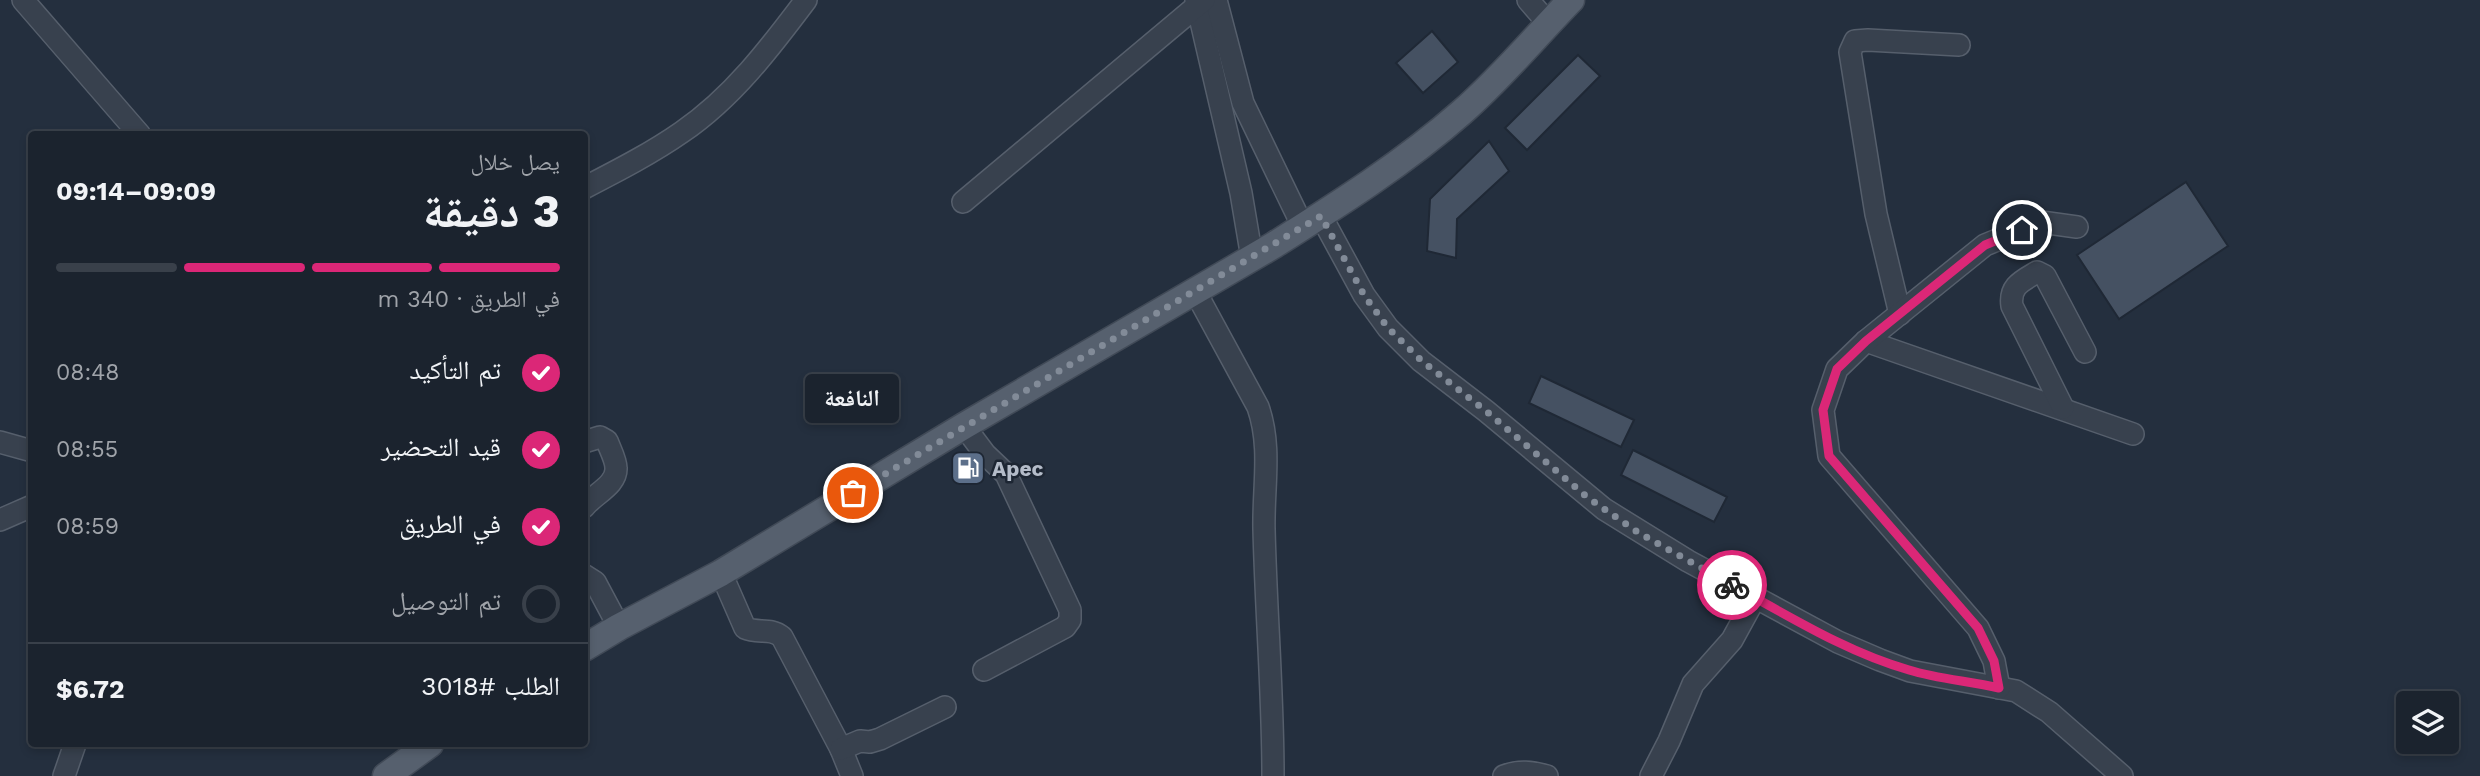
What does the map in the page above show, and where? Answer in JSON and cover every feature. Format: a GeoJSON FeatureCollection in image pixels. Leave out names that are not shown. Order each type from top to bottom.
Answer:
{"type":"FeatureCollection","features":[{"type":"Feature","properties":{"kind":"main road"},"geometry":{"type":"LineString","coordinates":[[588,646],[721,573],[964,426],[1312,222],[1403,160],[1465,110],[1571,0]]}},
{"type":"Feature","properties":{"kind":"main road"},"geometry":{"type":"LineString","coordinates":[[386,776],[426,747]]}},
{"type":"Feature","properties":{"kind":"street"},"geometry":{"type":"LineString","coordinates":[[23,0],[137,131]]}},
{"type":"Feature","properties":{"kind":"street"},"geometry":{"type":"LineString","coordinates":[[588,186],[683,132],[767,51],[806,0]]}},
{"type":"Feature","properties":{"kind":"street"},"geometry":{"type":"LineString","coordinates":[[1528,0],[1548,23]]}},
{"type":"Feature","properties":{"kind":"street"},"geometry":{"type":"LineString","coordinates":[[963,202],[1203,1],[1218,53],[1252,258]]}},
{"type":"Feature","properties":{"kind":"street"},"geometry":{"type":"LineString","coordinates":[[1900,314],[1876,214],[1850,52],[1855,41],[1868,40],[1959,45]]}},
{"type":"Feature","properties":{"kind":"street"},"geometry":{"type":"LineString","coordinates":[[1218,53],[1243,103],[1312,222],[1388,328],[1422,361],[1604,509],[1639,533],[1755,598],[1828,637],[1880,660],[1935,677],[2016,691],[2049,712],[2122,776]]}},
{"type":"Feature","properties":{"kind":"street"},"geometry":{"type":"LineString","coordinates":[[1999,688],[1994,661],[1978,628],[1829,456],[1823,410],[1837,369],[1866,341],[1985,245],[2041,222],[2077,227]]}},
{"type":"Feature","properties":{"kind":"street"},"geometry":{"type":"LineString","coordinates":[[2063,408],[2012,306],[2010,296],[2017,284],[2037,272],[2045,276],[2085,352]]}},
{"type":"Feature","properties":{"kind":"street"},"geometry":{"type":"LineString","coordinates":[[1195,291],[1258,407],[1265,426],[1267,441],[1264,512],[1268,642],[1273,701],[1273,776]]}},
{"type":"Feature","properties":{"kind":"street"},"geometry":{"type":"LineString","coordinates":[[1866,341],[2133,434]]}},
{"type":"Feature","properties":{"kind":"street"},"geometry":{"type":"LineString","coordinates":[[964,426],[985,454],[1006,474],[1070,610],[1070,620],[1065,627],[984,670]]}},
{"type":"Feature","properties":{"kind":"street"},"geometry":{"type":"LineString","coordinates":[[588,441],[600,437],[607,440],[616,468],[614,479],[588,501]]}},
{"type":"Feature","properties":{"kind":"street"},"geometry":{"type":"LineString","coordinates":[[0,442],[28,451]]}},
{"type":"Feature","properties":{"kind":"street"},"geometry":{"type":"LineString","coordinates":[[0,520],[28,508]]}},
{"type":"Feature","properties":{"kind":"street"},"geometry":{"type":"LineString","coordinates":[[721,573],[745,628],[754,632],[775,631],[782,637],[852,776]]}},
{"type":"Feature","properties":{"kind":"street"},"geometry":{"type":"LineString","coordinates":[[588,578],[595,582],[619,627]]}},
{"type":"Feature","properties":{"kind":"street"},"geometry":{"type":"LineString","coordinates":[[1651,776],[1693,684],[1732,640],[1755,598]]}},
{"type":"Feature","properties":{"kind":"street"},"geometry":{"type":"LineString","coordinates":[[841,750],[860,741],[880,739],[945,707]]}},
{"type":"Feature","properties":{"kind":"street"},"geometry":{"type":"LineString","coordinates":[[64,776],[74,747]]}},
{"type":"Feature","properties":{"kind":"street"},"geometry":{"type":"LineString","coordinates":[[1504,776],[1531,772],[1548,776]]}},
{"type":"Feature","properties":{"kind":"building"},"geometry":{"type":"Polygon","coordinates":[[[1432,31],[1458,62],[1423,93],[1396,63],[1432,31]]]}},
{"type":"Feature","properties":{"kind":"building"},"geometry":{"type":"Polygon","coordinates":[[[1578,55],[1600,76],[1527,150],[1505,128],[1578,55]]]}},
{"type":"Feature","properties":{"kind":"building"},"geometry":{"type":"Polygon","coordinates":[[[1489,141],[1509,171],[1457,219],[1456,258],[1427,251],[1430,199],[1489,141]]]}},
{"type":"Feature","properties":{"kind":"building"},"geometry":{"type":"Polygon","coordinates":[[[2186,182],[2228,246],[2119,319],[2077,255],[2186,182]]]}},
{"type":"Feature","properties":{"kind":"building"},"geometry":{"type":"Polygon","coordinates":[[[1541,376],[1634,420],[1621,447],[1529,403],[1541,376]]]}},
{"type":"Feature","properties":{"kind":"building"},"geometry":{"type":"Polygon","coordinates":[[[1633,450],[1727,497],[1714,522],[1621,475],[1633,450]]]}},
{"type":"Feature","properties":{"kind":"way so far"},"geometry":{"type":"LineString","coordinates":[[853,493],[1321,216],[1364,295],[1388,328],[1422,361],[1486,411],[1587,497],[1639,533],[1732,585]]}},
{"type":"Feature","properties":{"kind":"place","name":"Apec"},"geometry":{"type":"Point","coordinates":[968,468]}},
{"type":"Feature","properties":{"kind":"place","name":"النافعة"},"geometry":{"type":"Point","coordinates":[853,493]}},
{"type":"Feature","properties":{"kind":"route"},"geometry":{"type":"LineString","coordinates":[[1732,585],[1838,642],[1880,660],[1935,677],[1999,688],[1994,661],[1978,628],[1829,456],[1823,410],[1837,369],[1866,341],[1985,245],[2022,230]]}}]}
